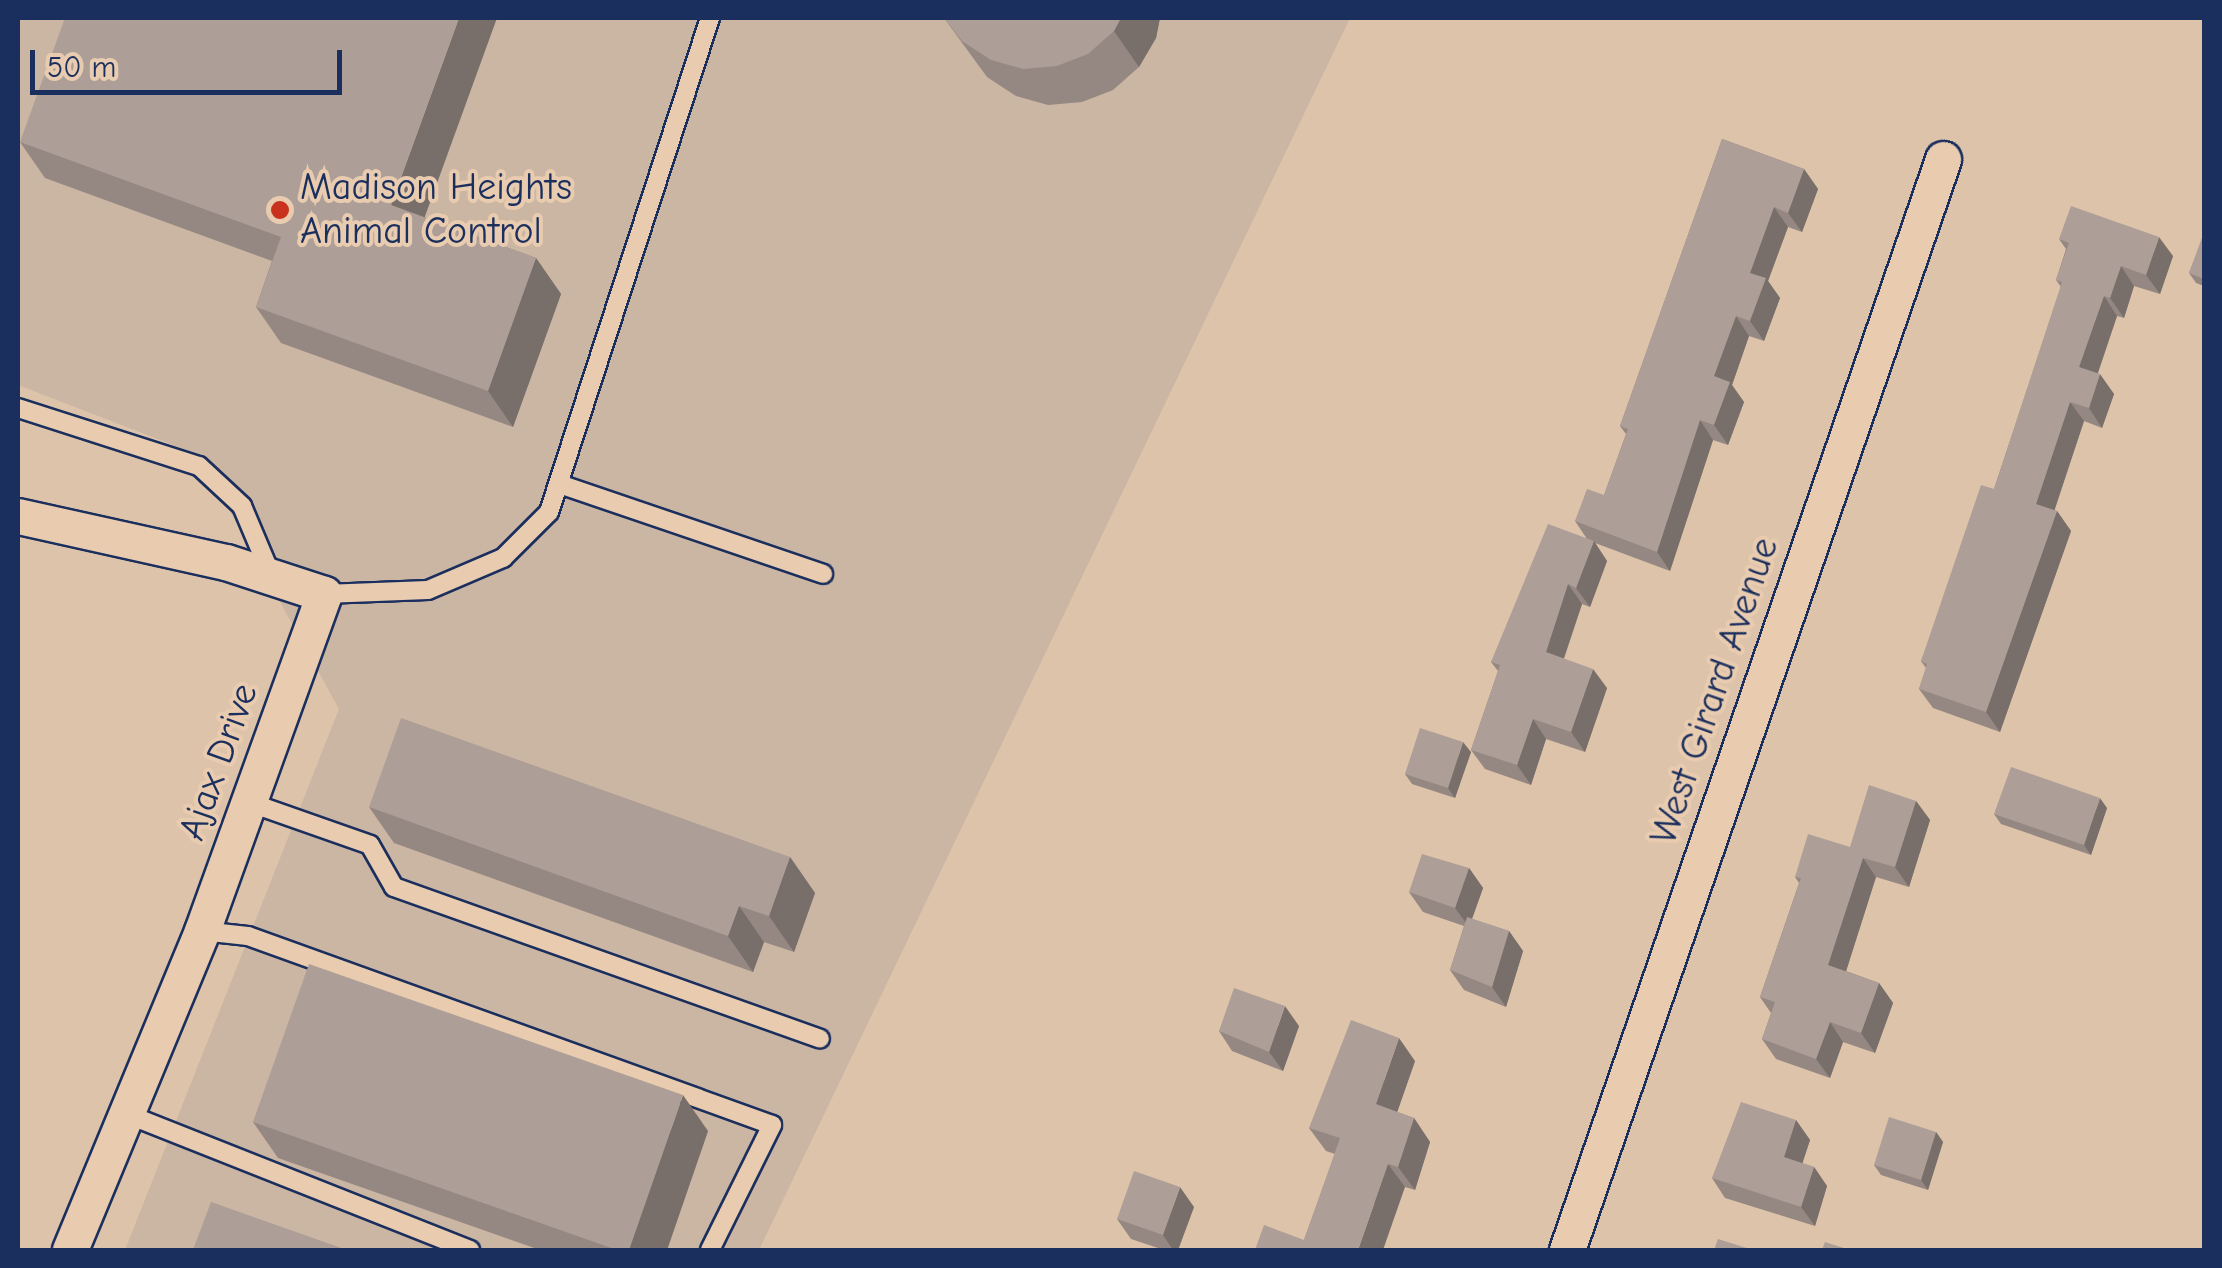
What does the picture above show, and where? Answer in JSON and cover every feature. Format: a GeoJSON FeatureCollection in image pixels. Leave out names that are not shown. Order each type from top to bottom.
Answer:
{"type":"FeatureCollection","features":[{"type":"Feature","properties":{"kind":"street","name":"West Girard Avenue"},"geometry":{"type":"LineString","coordinates":[[1567,1250],[1943,159]]}},
{"type":"Feature","properties":{"kind":"street"},"geometry":{"type":"LineString","coordinates":[[18,516],[272,577],[324,594]]}},
{"type":"Feature","properties":{"kind":"street","name":"Ajax Drive"},"geometry":{"type":"LineString","coordinates":[[70,1250],[129,1116],[202,931],[324,594]]}},
{"type":"Feature","properties":{"kind":"lane"},"geometry":{"type":"LineString","coordinates":[[324,594],[428,590],[503,558],[549,512],[710,18]]}},
{"type":"Feature","properties":{"kind":"lane"},"geometry":{"type":"LineString","coordinates":[[18,408],[198,466],[242,506],[272,577]]}},
{"type":"Feature","properties":{"kind":"lane"},"geometry":{"type":"LineString","coordinates":[[559,484],[822,574]]}},
{"type":"Feature","properties":{"kind":"lane"},"geometry":{"type":"LineString","coordinates":[[251,802],[370,844],[394,886],[820,1039]]}},
{"type":"Feature","properties":{"kind":"lane"},"geometry":{"type":"LineString","coordinates":[[202,931],[248,936],[772,1125],[710,1250]]}},
{"type":"Feature","properties":{"kind":"lane"},"geometry":{"type":"LineString","coordinates":[[129,1116],[470,1250]]}},
{"type":"Feature","properties":{"kind":"shaded area"},"geometry":{"type":"Polygon","coordinates":[[[18,18],[1350,18],[759,1250],[125,1250],[339,709],[199,455],[18,385],[18,18]]]}},
{"type":"Feature","properties":{"kind":"building","name":"Madison Heights Animal Control"},"geometry":{"type":"Polygon","coordinates":[[[65,18],[459,18],[391,205],[536,258],[488,391],[256,307],[281,237],[20,142],[65,18]]]}},
{"type":"Feature","properties":{"kind":"building"},"geometry":{"type":"Polygon","coordinates":[[[944,18],[1121,18],[1114,31],[1088,54],[1057,66],[1023,69],[991,60],[962,41],[944,18]]]}},
{"type":"Feature","properties":{"kind":"building"},"geometry":{"type":"Polygon","coordinates":[[[1722,139],[1804,169],[1788,213],[1774,207],[1750,273],[1766,278],[1750,321],[1736,316],[1714,376],[1730,382],[1714,425],[1700,420],[1657,552],[1575,521],[1587,489],[1604,495],[1628,429],[1620,426],[1722,139]]]}},
{"type":"Feature","properties":{"kind":"building"},"geometry":{"type":"Polygon","coordinates":[[[2071,206],[2159,237],[2146,275],[2121,266],[2110,298],[2104,296],[2079,367],[2100,374],[2089,408],[2070,402],[2036,504],[2057,511],[1986,712],[1919,689],[1927,664],[1921,661],[1981,485],[1994,489],[2062,282],[2056,280],[2069,243],[2059,239],[2071,206]]]}},
{"type":"Feature","properties":{"kind":"building"},"geometry":{"type":"Polygon","coordinates":[[[2204,236],[2204,279],[2189,273],[2204,236]]]}},
{"type":"Feature","properties":{"kind":"building"},"geometry":{"type":"Polygon","coordinates":[[[1548,524],[1594,541],[1576,588],[1568,584],[1546,652],[1593,669],[1571,732],[1533,719],[1517,765],[1471,750],[1500,665],[1491,662],[1548,524]]]}},
{"type":"Feature","properties":{"kind":"building"},"geometry":{"type":"Polygon","coordinates":[[[401,718],[790,857],[769,916],[739,906],[728,936],[369,807],[401,718]]]}},
{"type":"Feature","properties":{"kind":"building"},"geometry":{"type":"Polygon","coordinates":[[[1420,728],[1463,742],[1448,788],[1405,774],[1420,728]]]}},
{"type":"Feature","properties":{"kind":"building"},"geometry":{"type":"Polygon","coordinates":[[[2011,767],[2100,798],[2084,845],[1994,814],[2011,767]]]}},
{"type":"Feature","properties":{"kind":"building"},"geometry":{"type":"Polygon","coordinates":[[[1869,785],[1916,801],[1895,867],[1863,858],[1828,965],[1879,983],[1861,1033],[1830,1022],[1816,1059],[1762,1039],[1775,1002],[1760,997],[1801,878],[1795,877],[1808,834],[1850,847],[1869,785]]]}},
{"type":"Feature","properties":{"kind":"building"},"geometry":{"type":"Polygon","coordinates":[[[1422,854],[1469,868],[1455,908],[1409,892],[1422,854]]]}},
{"type":"Feature","properties":{"kind":"building"},"geometry":{"type":"Polygon","coordinates":[[[1467,917],[1509,931],[1492,987],[1450,970],[1467,917]]]}},
{"type":"Feature","properties":{"kind":"building"},"geometry":{"type":"Polygon","coordinates":[[[309,964],[683,1095],[629,1250],[617,1250],[253,1122],[309,964]]]}},
{"type":"Feature","properties":{"kind":"building"},"geometry":{"type":"Polygon","coordinates":[[[1234,988],[1285,1006],[1269,1052],[1219,1031],[1234,988]]]}},
{"type":"Feature","properties":{"kind":"building"},"geometry":{"type":"Polygon","coordinates":[[[1351,1020],[1399,1038],[1376,1104],[1414,1118],[1398,1167],[1388,1164],[1358,1250],[1255,1250],[1264,1225],[1304,1240],[1340,1138],[1309,1128],[1351,1020]]]}},
{"type":"Feature","properties":{"kind":"building"},"geometry":{"type":"Polygon","coordinates":[[[1741,1102],[1796,1120],[1784,1157],[1814,1167],[1801,1207],[1712,1178],[1741,1102]]]}},
{"type":"Feature","properties":{"kind":"building"},"geometry":{"type":"Polygon","coordinates":[[[1889,1117],[1936,1132],[1921,1180],[1874,1165],[1889,1117]]]}},
{"type":"Feature","properties":{"kind":"building"},"geometry":{"type":"Polygon","coordinates":[[[1134,1171],[1180,1187],[1163,1235],[1117,1219],[1134,1171]]]}},
{"type":"Feature","properties":{"kind":"building"},"geometry":{"type":"Polygon","coordinates":[[[211,1202],[347,1250],[193,1250],[211,1202]]]}},
{"type":"Feature","properties":{"kind":"building"},"geometry":{"type":"Polygon","coordinates":[[[1718,1239],[1753,1250],[1714,1250],[1718,1239]]]}},
{"type":"Feature","properties":{"kind":"building"},"geometry":{"type":"Polygon","coordinates":[[[1825,1242],[1850,1250],[1822,1250],[1825,1242]]]}},
{"type":"Feature","properties":{"kind":"place","name":"Madison Heights Animal Control"},"geometry":{"type":"Point","coordinates":[280,210]}}]}
